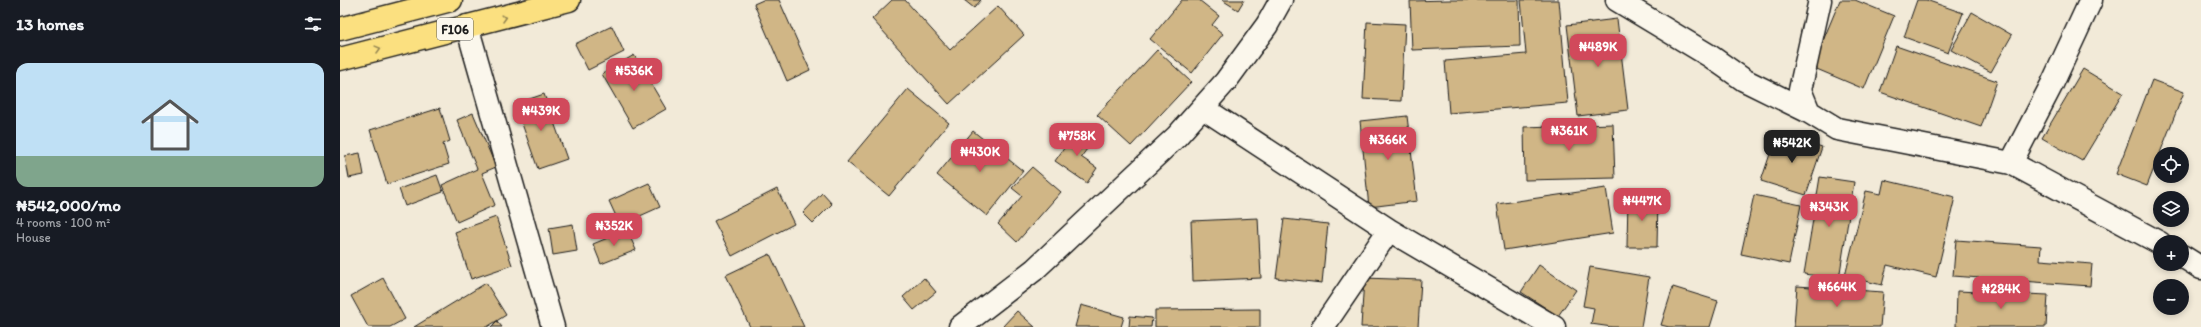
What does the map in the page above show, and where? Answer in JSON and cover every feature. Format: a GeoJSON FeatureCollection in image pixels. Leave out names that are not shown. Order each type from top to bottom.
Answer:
{"type":"FeatureCollection","features":[{"type":"Feature","properties":{"kind":"main road","name":"F106"},"geometry":{"type":"LineString","coordinates":[[340,29],[451,0]]}},
{"type":"Feature","properties":{"kind":"main road","name":"F106"},"geometry":{"type":"LineString","coordinates":[[340,59],[569,0]]}},
{"type":"Feature","properties":{"kind":"street"},"geometry":{"type":"LineString","coordinates":[[960,327],[1034,270],[1177,136],[1226,81],[1268,25],[1281,0]]}},
{"type":"Feature","properties":{"kind":"street"},"geometry":{"type":"LineString","coordinates":[[1618,0],[1710,56],[1744,80],[1809,112],[1837,129],[2011,163],[2153,239]]}},
{"type":"Feature","properties":{"kind":"street"},"geometry":{"type":"LineString","coordinates":[[1809,112],[1800,90],[1820,0]]}},
{"type":"Feature","properties":{"kind":"street"},"geometry":{"type":"LineString","coordinates":[[2011,163],[2052,84],[2091,0]]}},
{"type":"Feature","properties":{"kind":"street"},"geometry":{"type":"LineString","coordinates":[[467,26],[553,327]]}},
{"type":"Feature","properties":{"kind":"street"},"geometry":{"type":"LineString","coordinates":[[1203,108],[1389,230],[1554,327]]}},
{"type":"Feature","properties":{"kind":"street"},"geometry":{"type":"LineString","coordinates":[[1324,327],[1389,230]]}},
{"type":"Feature","properties":{"kind":"street"},"geometry":{"type":"LineString","coordinates":[[2189,260],[2201,268]]}},
{"type":"Feature","properties":{"kind":"building"},"geometry":{"type":"Polygon","coordinates":[[[763,0],[779,0],[810,70],[787,81],[754,4],[763,0]]]}},
{"type":"Feature","properties":{"kind":"building"},"geometry":{"type":"Polygon","coordinates":[[[892,0],[905,0],[950,50],[998,6],[1024,35],[949,104],[872,19],[892,0]]]}},
{"type":"Feature","properties":{"kind":"building"},"geometry":{"type":"Polygon","coordinates":[[[964,0],[981,0],[974,8],[964,0]]]}},
{"type":"Feature","properties":{"kind":"building"},"geometry":{"type":"Polygon","coordinates":[[[1182,0],[1199,0],[1219,16],[1212,25],[1223,34],[1192,73],[1150,39],[1182,0]]]}},
{"type":"Feature","properties":{"kind":"building"},"geometry":{"type":"Polygon","coordinates":[[[1222,0],[1244,0],[1238,10],[1222,0]]]}},
{"type":"Feature","properties":{"kind":"building"},"geometry":{"type":"Polygon","coordinates":[[[1519,0],[1520,46],[1412,50],[1410,1],[1519,0]]]}},
{"type":"Feature","properties":{"kind":"building"},"geometry":{"type":"Polygon","coordinates":[[[1521,0],[1559,0],[1568,103],[1449,113],[1445,61],[1526,54],[1521,0]]]}},
{"type":"Feature","properties":{"kind":"building"},"geometry":{"type":"Polygon","coordinates":[[[1840,0],[1855,0],[1894,16],[1864,89],[1812,67],[1840,0]]]}},
{"type":"Feature","properties":{"kind":"building"},"geometry":{"type":"Polygon","coordinates":[[[1917,0],[1926,0],[1963,13],[1948,53],[1904,37],[1917,0]]]}},
{"type":"Feature","properties":{"kind":"building"},"geometry":{"type":"Polygon","coordinates":[[[1972,12],[2012,35],[1991,72],[1951,50],[1972,12]]]}},
{"type":"Feature","properties":{"kind":"building"},"geometry":{"type":"Polygon","coordinates":[[[1617,19],[1628,110],[1578,116],[1567,25],[1617,19]]]}},
{"type":"Feature","properties":{"kind":"building"},"geometry":{"type":"Polygon","coordinates":[[[1367,22],[1405,24],[1401,101],[1363,99],[1367,22]]]}},
{"type":"Feature","properties":{"kind":"building"},"geometry":{"type":"Polygon","coordinates":[[[612,26],[624,52],[588,70],[575,44],[612,26]]]}},
{"type":"Feature","properties":{"kind":"building"},"geometry":{"type":"Polygon","coordinates":[[[1896,46],[1997,81],[1981,127],[1880,92],[1896,46]]]}},
{"type":"Feature","properties":{"kind":"building"},"geometry":{"type":"Polygon","coordinates":[[[1157,50],[1191,82],[1131,146],[1097,115],[1157,50]]]}},
{"type":"Feature","properties":{"kind":"building"},"geometry":{"type":"Polygon","coordinates":[[[634,55],[666,109],[633,128],[602,74],[634,55]]]}},
{"type":"Feature","properties":{"kind":"building"},"geometry":{"type":"Polygon","coordinates":[[[2083,69],[2123,93],[2082,161],[2042,138],[2083,69]]]}},
{"type":"Feature","properties":{"kind":"building"},"geometry":{"type":"Polygon","coordinates":[[[2152,80],[2184,92],[2162,147],[2153,147],[2153,171],[2147,186],[2116,174],[2152,80]]]}},
{"type":"Feature","properties":{"kind":"building"},"geometry":{"type":"Polygon","coordinates":[[[908,89],[949,123],[889,196],[847,162],[908,89]]]}},
{"type":"Feature","properties":{"kind":"building"},"geometry":{"type":"Polygon","coordinates":[[[544,94],[567,159],[538,169],[515,104],[544,94]]]}},
{"type":"Feature","properties":{"kind":"building"},"geometry":{"type":"Polygon","coordinates":[[[440,108],[450,141],[443,144],[449,164],[387,184],[370,130],[440,108]]]}},
{"type":"Feature","properties":{"kind":"building"},"geometry":{"type":"Polygon","coordinates":[[[473,113],[496,167],[482,173],[495,205],[457,222],[442,185],[477,169],[457,120],[473,113]]]}},
{"type":"Feature","properties":{"kind":"building"},"geometry":{"type":"Polygon","coordinates":[[[1407,116],[1417,201],[1369,207],[1360,121],[1407,116]]]}},
{"type":"Feature","properties":{"kind":"building"},"geometry":{"type":"Polygon","coordinates":[[[1613,124],[1615,178],[1525,180],[1524,127],[1613,124]]]}},
{"type":"Feature","properties":{"kind":"building"},"geometry":{"type":"Polygon","coordinates":[[[1077,130],[1093,141],[1081,157],[1097,168],[1087,183],[1055,161],[1077,130]]]}},
{"type":"Feature","properties":{"kind":"building"},"geometry":{"type":"Polygon","coordinates":[[[973,131],[1023,171],[987,216],[937,175],[973,131]]]}},
{"type":"Feature","properties":{"kind":"building"},"geometry":{"type":"Polygon","coordinates":[[[1777,133],[1822,147],[1806,195],[1761,181],[1777,133]]]}},
{"type":"Feature","properties":{"kind":"building"},"geometry":{"type":"Polygon","coordinates":[[[360,153],[364,175],[349,178],[345,156],[360,153]]]}},
{"type":"Feature","properties":{"kind":"building"},"geometry":{"type":"Polygon","coordinates":[[[1032,167],[1061,192],[1017,242],[998,224],[1022,196],[1012,188],[1032,167]]]}},
{"type":"Feature","properties":{"kind":"building"},"geometry":{"type":"Polygon","coordinates":[[[437,175],[443,192],[405,206],[399,189],[437,175]]]}},
{"type":"Feature","properties":{"kind":"building"},"geometry":{"type":"Polygon","coordinates":[[[1820,177],[1854,182],[1839,279],[1804,274],[1820,177]]]}},
{"type":"Feature","properties":{"kind":"building"},"geometry":{"type":"Polygon","coordinates":[[[1884,180],[1955,197],[1936,277],[1887,265],[1882,285],[1845,276],[1866,191],[1881,194],[1884,180]]]}},
{"type":"Feature","properties":{"kind":"building"},"geometry":{"type":"Polygon","coordinates":[[[649,183],[660,207],[620,225],[609,201],[649,183]]]}},
{"type":"Feature","properties":{"kind":"building"},"geometry":{"type":"Polygon","coordinates":[[[1606,188],[1613,233],[1504,250],[1497,204],[1606,188]]]}},
{"type":"Feature","properties":{"kind":"building"},"geometry":{"type":"Polygon","coordinates":[[[777,189],[794,224],[732,256],[714,221],[777,189]]]}},
{"type":"Feature","properties":{"kind":"building"},"geometry":{"type":"Polygon","coordinates":[[[822,193],[832,204],[813,223],[803,213],[822,193]]]}},
{"type":"Feature","properties":{"kind":"building"},"geometry":{"type":"Polygon","coordinates":[[[1754,195],[1801,205],[1789,264],[1741,254],[1754,195]]]}},
{"type":"Feature","properties":{"kind":"building"},"geometry":{"type":"Polygon","coordinates":[[[1628,196],[1658,196],[1657,247],[1627,247],[1628,196]]]}},
{"type":"Feature","properties":{"kind":"building"},"geometry":{"type":"Polygon","coordinates":[[[496,217],[512,265],[471,279],[455,232],[496,217]]]}},
{"type":"Feature","properties":{"kind":"building"},"geometry":{"type":"Polygon","coordinates":[[[1258,218],[1261,278],[1193,281],[1191,221],[1258,218]]]}},
{"type":"Feature","properties":{"kind":"building"},"geometry":{"type":"Polygon","coordinates":[[[1284,219],[1328,224],[1322,283],[1276,278],[1284,219]]]}},
{"type":"Feature","properties":{"kind":"building"},"geometry":{"type":"Polygon","coordinates":[[[573,224],[577,251],[553,255],[549,228],[573,224]]]}},
{"type":"Feature","properties":{"kind":"building"},"geometry":{"type":"Polygon","coordinates":[[[627,230],[636,250],[601,264],[593,244],[627,230]]]}},
{"type":"Feature","properties":{"kind":"building"},"geometry":{"type":"Polygon","coordinates":[[[1956,240],[2041,246],[2040,260],[2092,264],[2090,286],[1953,276],[1956,240]]]}},
{"type":"Feature","properties":{"kind":"building"},"geometry":{"type":"Polygon","coordinates":[[[770,254],[804,327],[750,327],[726,275],[770,254]]]}},
{"type":"Feature","properties":{"kind":"building"},"geometry":{"type":"Polygon","coordinates":[[[1539,265],[1576,290],[1558,316],[1521,292],[1539,265]]]}},
{"type":"Feature","properties":{"kind":"building"},"geometry":{"type":"Polygon","coordinates":[[[1590,267],[1649,277],[1641,327],[1612,327],[1591,324],[1594,308],[1583,306],[1590,267]]]}},
{"type":"Feature","properties":{"kind":"building"},"geometry":{"type":"Polygon","coordinates":[[[383,278],[405,319],[390,327],[368,327],[351,296],[383,278]]]}},
{"type":"Feature","properties":{"kind":"building"},"geometry":{"type":"Polygon","coordinates":[[[924,278],[936,292],[914,310],[903,297],[924,278]]]}},
{"type":"Feature","properties":{"kind":"building"},"geometry":{"type":"Polygon","coordinates":[[[1364,278],[1421,280],[1418,327],[1361,327],[1364,278]]]}},
{"type":"Feature","properties":{"kind":"building"},"geometry":{"type":"Polygon","coordinates":[[[486,283],[506,315],[487,327],[414,327],[486,283]]]}},
{"type":"Feature","properties":{"kind":"building"},"geometry":{"type":"Polygon","coordinates":[[[1797,286],[1883,292],[1880,327],[1794,327],[1797,286]]]}},
{"type":"Feature","properties":{"kind":"building"},"geometry":{"type":"Polygon","coordinates":[[[1673,287],[1718,301],[1710,327],[1669,327],[1661,325],[1673,287]]]}},
{"type":"Feature","properties":{"kind":"building"},"geometry":{"type":"Polygon","coordinates":[[[1957,291],[2048,295],[2046,327],[1956,327],[1957,291]]]}},
{"type":"Feature","properties":{"kind":"building"},"geometry":{"type":"Polygon","coordinates":[[[1081,305],[1124,317],[1121,327],[1075,327],[1081,305]]]}},
{"type":"Feature","properties":{"kind":"building"},"geometry":{"type":"Polygon","coordinates":[[[1260,309],[1260,327],[1155,327],[1155,310],[1260,309]]]}},
{"type":"Feature","properties":{"kind":"building"},"geometry":{"type":"Polygon","coordinates":[[[1017,311],[1035,327],[1002,327],[1017,311]]]}},
{"type":"Feature","properties":{"kind":"building"},"geometry":{"type":"Polygon","coordinates":[[[1130,316],[1152,318],[1151,327],[1129,327],[1130,316]]]}},
{"type":"Feature","properties":{"kind":"building"},"geometry":{"type":"Polygon","coordinates":[[[497,321],[502,327],[491,327],[497,321]]]}}]}
